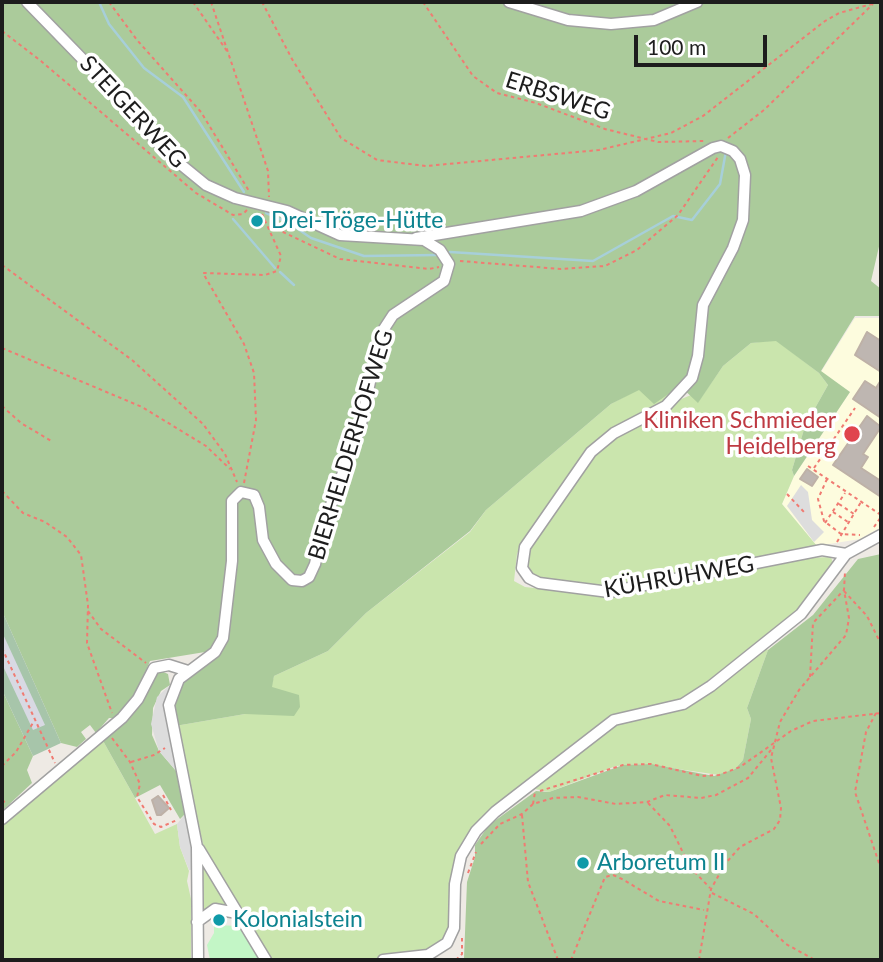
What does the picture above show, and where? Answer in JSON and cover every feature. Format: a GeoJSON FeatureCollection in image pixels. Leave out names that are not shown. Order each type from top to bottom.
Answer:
{"type":"FeatureCollection","features":[{"type":"Feature","properties":{"kind":"street","name":"STEIGERWEG"},"geometry":{"type":"LineString","coordinates":[[27,2],[181,166],[214,190],[340,235],[413,239]]}},
{"type":"Feature","properties":{"kind":"street"},"geometry":{"type":"LineString","coordinates":[[509,2],[568,20],[611,24],[654,20],[697,2]]}},
{"type":"Feature","properties":{"kind":"street"},"geometry":{"type":"LineString","coordinates":[[413,239],[551,217],[610,202],[649,185],[709,150],[721,146]]}},
{"type":"Feature","properties":{"kind":"street","name":"KÜHRUHWEG"},"geometry":{"type":"LineString","coordinates":[[721,146],[733,150],[742,163],[745,210],[733,248],[704,305],[698,356],[692,378],[671,402],[614,433],[585,459],[556,506],[525,547],[522,568],[527,576],[536,582],[609,592],[821,550],[841,552]]}},
{"type":"Feature","properties":{"kind":"street"},"geometry":{"type":"LineString","coordinates":[[413,239],[435,246],[448,261]]}},
{"type":"Feature","properties":{"kind":"street","name":"BIERHELDERHOFWEG"},"geometry":{"type":"LineString","coordinates":[[243,487],[258,501],[262,537],[276,564],[292,580],[307,579],[313,570],[325,521],[358,434],[380,335],[389,320],[404,306],[444,281],[449,272],[448,261]]}},
{"type":"Feature","properties":{"kind":"street"},"geometry":{"type":"LineString","coordinates":[[198,960],[197,847],[169,711],[174,686],[188,671],[217,650],[224,636],[232,561],[231,506],[243,487]]}},
{"type":"Feature","properties":{"kind":"street"},"geometry":{"type":"LineString","coordinates":[[383,960],[428,955],[447,943],[455,923],[456,876],[466,846],[488,819],[531,789],[614,720],[683,704],[711,686],[801,614],[841,552],[881,535]]}},
{"type":"Feature","properties":{"kind":"street"},"geometry":{"type":"LineString","coordinates":[[2,819],[112,727],[138,699],[155,668],[169,664],[188,671]]}},
{"type":"Feature","properties":{"kind":"street"},"geometry":{"type":"LineString","coordinates":[[197,847],[265,960]]}},
{"type":"Feature","properties":{"kind":"street"},"geometry":{"type":"LineString","coordinates":[[197,922],[215,909],[237,913]]}},
{"type":"Feature","properties":{"kind":"path"},"geometry":{"type":"LineString","coordinates":[[108,2],[137,40],[201,112],[258,204]]}},
{"type":"Feature","properties":{"kind":"path"},"geometry":{"type":"LineString","coordinates":[[193,2],[229,54]]}},
{"type":"Feature","properties":{"kind":"path"},"geometry":{"type":"LineString","coordinates":[[2,32],[41,61],[172,176],[233,215],[243,214],[271,192],[268,171],[211,2]]}},
{"type":"Feature","properties":{"kind":"path"},"geometry":{"type":"LineString","coordinates":[[262,2],[292,59],[341,138],[376,160],[408,165],[451,165],[599,150],[671,133],[703,116],[825,21],[853,8],[878,2]]}},
{"type":"Feature","properties":{"kind":"path","name":"ERBSWEG"},"geometry":{"type":"LineString","coordinates":[[424,2],[473,76],[486,88],[506,98],[536,103],[605,130],[648,140],[675,144],[711,138],[719,139],[721,146]]}},
{"type":"Feature","properties":{"kind":"path"},"geometry":{"type":"LineString","coordinates":[[853,8],[859,2]]}},
{"type":"Feature","properties":{"kind":"path"},"geometry":{"type":"LineString","coordinates":[[243,487],[256,419],[254,373],[244,344],[203,273],[265,275],[277,271],[281,256],[270,226],[307,246],[348,261],[429,269],[448,261],[561,269],[605,266],[637,250],[678,215],[711,169],[721,146],[764,110],[874,4]]}},
{"type":"Feature","properties":{"kind":"path"},"geometry":{"type":"LineString","coordinates":[[2,265],[132,360],[203,424],[225,454],[231,470]]}},
{"type":"Feature","properties":{"kind":"path"},"geometry":{"type":"LineString","coordinates":[[2,348],[142,407],[206,446],[231,470],[243,487]]}},
{"type":"Feature","properties":{"kind":"path"},"geometry":{"type":"LineString","coordinates":[[2,406],[21,423],[53,442]]}},
{"type":"Feature","properties":{"kind":"path"},"geometry":{"type":"LineString","coordinates":[[813,469],[855,408]]}},
{"type":"Feature","properties":{"kind":"path"},"geometry":{"type":"LineString","coordinates":[[808,466],[813,469],[881,516],[874,527],[862,534],[841,534],[825,523],[819,511],[818,499],[827,479]]}},
{"type":"Feature","properties":{"kind":"path"},"geometry":{"type":"LineString","coordinates":[[2,491],[23,513],[45,522],[76,547],[81,555],[88,610],[87,643],[112,727],[139,784],[137,797],[153,824],[161,827],[177,820]]}},
{"type":"Feature","properties":{"kind":"path"},"geometry":{"type":"LineString","coordinates":[[825,523],[846,492]]}},
{"type":"Feature","properties":{"kind":"path"},"geometry":{"type":"LineString","coordinates":[[787,494],[804,512]]}},
{"type":"Feature","properties":{"kind":"path"},"geometry":{"type":"LineString","coordinates":[[841,552],[841,534],[861,502]]}},
{"type":"Feature","properties":{"kind":"path"},"geometry":{"type":"LineString","coordinates":[[838,503],[854,514]]}},
{"type":"Feature","properties":{"kind":"path"},"geometry":{"type":"LineString","coordinates":[[833,512],[848,522]]}},
{"type":"Feature","properties":{"kind":"path"},"geometry":{"type":"LineString","coordinates":[[844,590],[867,616],[881,644]]}},
{"type":"Feature","properties":{"kind":"path"},"geometry":{"type":"LineString","coordinates":[[810,678],[813,623],[844,590]]}},
{"type":"Feature","properties":{"kind":"path"},"geometry":{"type":"LineString","coordinates":[[699,960],[711,891],[724,863],[735,851],[774,829],[780,820],[781,808],[772,761],[783,716],[849,629],[844,590]]}},
{"type":"Feature","properties":{"kind":"path"},"geometry":{"type":"LineString","coordinates":[[88,610],[101,629],[155,668]]}},
{"type":"Feature","properties":{"kind":"path"},"geometry":{"type":"LineString","coordinates":[[2,648],[58,770]]}},
{"type":"Feature","properties":{"kind":"path"},"geometry":{"type":"LineString","coordinates":[[876,713],[866,732],[855,792],[881,869]]}},
{"type":"Feature","properties":{"kind":"path"},"geometry":{"type":"LineString","coordinates":[[533,804],[531,789],[550,789],[623,765],[651,764],[702,776],[719,775],[740,766],[791,731],[813,721],[881,713]]}},
{"type":"Feature","properties":{"kind":"path"},"geometry":{"type":"LineString","coordinates":[[2,766],[16,752],[35,720]]}},
{"type":"Feature","properties":{"kind":"path"},"geometry":{"type":"LineString","coordinates":[[466,880],[474,855],[484,840],[499,824],[522,814],[533,804],[569,796],[617,804],[647,802],[665,795],[701,798],[728,792],[748,778],[776,743]]}},
{"type":"Feature","properties":{"kind":"path"},"geometry":{"type":"LineString","coordinates":[[130,762],[154,755],[165,748]]}},
{"type":"Feature","properties":{"kind":"path"},"geometry":{"type":"LineString","coordinates":[[163,795],[171,810]]}},
{"type":"Feature","properties":{"kind":"path"},"geometry":{"type":"LineString","coordinates":[[647,802],[670,826],[690,867],[711,891],[754,914],[786,944],[815,960]]}},
{"type":"Feature","properties":{"kind":"path"},"geometry":{"type":"LineString","coordinates":[[522,814],[528,882],[558,960]]}},
{"type":"Feature","properties":{"kind":"path"},"geometry":{"type":"LineString","coordinates":[[571,960],[605,877],[613,875],[622,879],[659,901],[706,911]]}},
{"type":"Feature","properties":{"kind":"path"},"geometry":{"type":"LineString","coordinates":[[456,960],[463,950],[462,929]]}},
{"type":"Feature","properties":{"kind":"shaded area","name":"Kliniken Schmieder Heidelberg"},"geometry":{"type":"Polygon","coordinates":[[[855,318],[881,318],[881,527],[860,539],[817,546],[782,504],[794,476],[850,392],[821,372],[855,318]]]}},
{"type":"Feature","properties":{"kind":"shaded area"},"geometry":{"type":"Polygon","coordinates":[[[801,485],[808,492],[812,520],[824,532],[814,542],[787,506],[801,485]]]}},
{"type":"Feature","properties":{"kind":"shaded area"},"geometry":{"type":"Polygon","coordinates":[[[2,611],[61,743],[33,756],[2,690],[2,611]]]}},
{"type":"Feature","properties":{"kind":"shaded area"},"geometry":{"type":"Polygon","coordinates":[[[2,632],[45,725],[33,730],[2,664],[2,632]]]}},
{"type":"Feature","properties":{"kind":"shaded area"},"geometry":{"type":"Polygon","coordinates":[[[170,685],[165,714],[177,772],[159,751],[151,724],[157,697],[170,685]]]}},
{"type":"Feature","properties":{"kind":"shaded area"},"geometry":{"type":"Polygon","coordinates":[[[186,813],[193,846],[194,870],[189,870],[180,847],[177,824],[186,813]]]}},
{"type":"Feature","properties":{"kind":"green space"},"geometry":{"type":"Polygon","coordinates":[[[2,2],[881,2],[881,238],[871,281],[881,289],[881,316],[855,316],[821,371],[850,392],[794,476],[792,470],[805,426],[828,385],[819,373],[776,341],[751,343],[723,366],[698,403],[680,386],[654,404],[639,390],[611,404],[486,510],[470,531],[366,613],[328,651],[274,676],[272,687],[299,695],[300,707],[294,716],[245,714],[175,726],[173,710],[177,690],[187,678],[212,660],[205,652],[150,661],[135,697],[115,718],[109,718],[96,733],[90,725],[81,732],[86,739],[77,747],[61,743],[2,611],[2,2]]]}},
{"type":"Feature","properties":{"kind":"green space"},"geometry":{"type":"Polygon","coordinates":[[[776,340],[819,373],[828,385],[805,426],[792,470],[794,476],[782,504],[817,546],[617,588],[538,578],[532,574],[526,559],[528,551],[592,457],[618,436],[671,408],[679,400],[691,395],[698,402],[723,366],[751,343],[776,340]]]}},
{"type":"Feature","properties":{"kind":"green space"},"geometry":{"type":"Polygon","coordinates":[[[680,386],[664,402],[621,424],[548,509],[524,539],[517,554],[514,581],[525,587],[614,597],[805,558],[831,557],[833,563],[800,610],[761,644],[768,650],[747,708],[751,719],[743,760],[735,769],[719,775],[643,764],[616,766],[549,792],[521,786],[466,841],[451,924],[442,941],[426,951],[371,960],[271,960],[203,844],[175,726],[245,714],[264,714],[274,676],[328,651],[366,613],[470,532],[486,510],[611,404],[639,389],[680,386]]]}},
{"type":"Feature","properties":{"kind":"green space"},"geometry":{"type":"Polygon","coordinates":[[[881,554],[881,960],[458,960],[464,958],[467,882],[475,857],[475,845],[489,825],[536,791],[549,792],[623,765],[651,764],[714,776],[735,769],[743,760],[751,719],[747,708],[768,650],[813,615],[858,559],[881,554]]]}},
{"type":"Feature","properties":{"kind":"green space"},"geometry":{"type":"Polygon","coordinates":[[[161,671],[168,674],[170,685],[161,691],[153,708],[152,735],[159,751],[177,772],[186,813],[180,819],[160,785],[135,798],[102,739],[131,717],[154,673],[161,671]]]}},
{"type":"Feature","properties":{"kind":"green space"},"geometry":{"type":"Polygon","coordinates":[[[2,690],[33,756],[27,770],[32,783],[2,811],[2,690]]]}},
{"type":"Feature","properties":{"kind":"green space"},"geometry":{"type":"Polygon","coordinates":[[[102,739],[155,834],[177,824],[180,847],[189,871],[187,881],[191,899],[191,960],[2,960],[2,824],[102,739]]]}},
{"type":"Feature","properties":{"kind":"green space"},"geometry":{"type":"Polygon","coordinates":[[[203,863],[228,905],[214,905],[201,912],[203,863]]]}},
{"type":"Feature","properties":{"kind":"green space"},"geometry":{"type":"Polygon","coordinates":[[[214,925],[239,926],[259,960],[210,960],[207,945],[214,933],[214,925]]]}},
{"type":"Feature","properties":{"kind":"building","name":"Drei-Tröge-Hütte"},"geometry":{"type":"Polygon","coordinates":[[[261,216],[262,225],[252,226],[252,217],[261,216]]]}},
{"type":"Feature","properties":{"kind":"building"},"geometry":{"type":"Polygon","coordinates":[[[867,332],[881,341],[881,372],[855,355],[867,332]]]}},
{"type":"Feature","properties":{"kind":"building"},"geometry":{"type":"Polygon","coordinates":[[[881,380],[881,418],[853,399],[865,381],[876,388],[881,380]]]}},
{"type":"Feature","properties":{"kind":"building"},"geometry":{"type":"Polygon","coordinates":[[[867,416],[881,427],[863,454],[868,457],[861,468],[881,481],[881,497],[833,465],[867,416]]]}},
{"type":"Feature","properties":{"kind":"building"},"geometry":{"type":"Polygon","coordinates":[[[807,469],[818,477],[812,486],[800,479],[807,469]]]}},
{"type":"Feature","properties":{"kind":"building"},"geometry":{"type":"Polygon","coordinates":[[[158,796],[169,808],[161,815],[157,815],[152,800],[158,796]]]}},
{"type":"Feature","properties":{"kind":"waterway"},"geometry":{"type":"LineString","coordinates":[[99,2],[109,24],[144,68],[183,97],[244,192]]}},
{"type":"Feature","properties":{"kind":"waterway"},"geometry":{"type":"LineString","coordinates":[[450,252],[593,261],[673,216],[692,220],[720,184],[726,151]]}},
{"type":"Feature","properties":{"kind":"waterway"},"geometry":{"type":"LineString","coordinates":[[266,213],[289,223],[311,238],[364,256],[437,255]]}},
{"type":"Feature","properties":{"kind":"waterway"},"geometry":{"type":"LineString","coordinates":[[233,219],[275,268]]}},
{"type":"Feature","properties":{"kind":"waterway"},"geometry":{"type":"LineString","coordinates":[[280,272],[294,285]]}},
{"type":"Feature","properties":{"kind":"place","name":"Drei-Tröge-Hütte"},"geometry":{"type":"Point","coordinates":[257,221]}},
{"type":"Feature","properties":{"kind":"place","name":"Kliniken Schmieder Heidelberg"},"geometry":{"type":"Point","coordinates":[852,434]}},
{"type":"Feature","properties":{"kind":"place","name":"Arboretum II"},"geometry":{"type":"Point","coordinates":[583,863]}},
{"type":"Feature","properties":{"kind":"place","name":"Kolonialstein"},"geometry":{"type":"Point","coordinates":[219,920]}}]}
